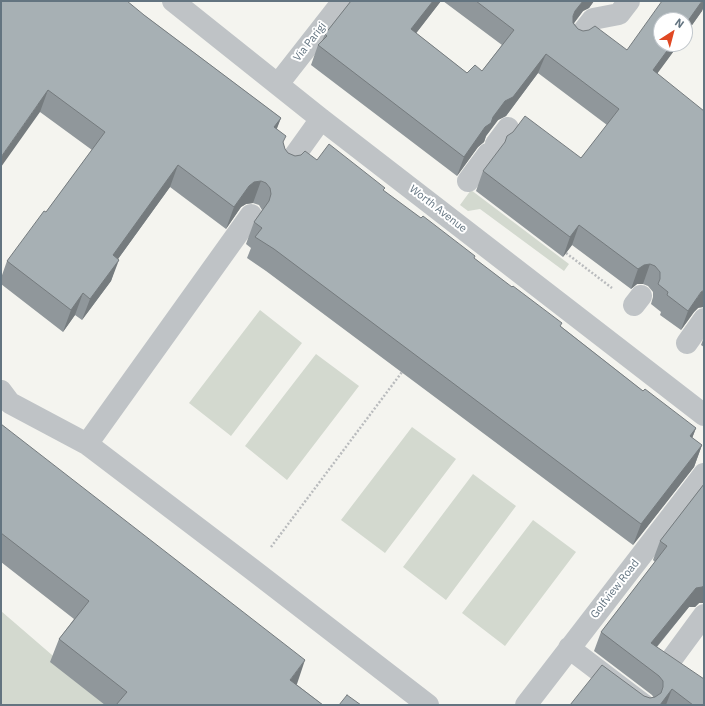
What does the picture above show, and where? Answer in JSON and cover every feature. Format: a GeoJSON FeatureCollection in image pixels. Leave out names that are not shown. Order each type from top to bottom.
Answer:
{"type":"FeatureCollection","features":[{"type":"Feature","properties":{"kind":"street","name":"Worth Avenue"},"geometry":{"type":"LineString","coordinates":[[173,1],[321,119],[704,415]]}},
{"type":"Feature","properties":{"kind":"street","name":"Via Parigi"},"geometry":{"type":"LineString","coordinates":[[278,84],[343,1]]}},
{"type":"Feature","properties":{"kind":"street"},"geometry":{"type":"LineString","coordinates":[[578,38],[593,19],[619,14],[629,1]]}},
{"type":"Feature","properties":{"kind":"street"},"geometry":{"type":"LineString","coordinates":[[288,165],[321,119]]}},
{"type":"Feature","properties":{"kind":"street"},"geometry":{"type":"LineString","coordinates":[[468,181],[497,142]]}},
{"type":"Feature","properties":{"kind":"street"},"geometry":{"type":"LineString","coordinates":[[87,444],[251,214]]}},
{"type":"Feature","properties":{"kind":"street"},"geometry":{"type":"LineString","coordinates":[[687,343],[704,319]]}},
{"type":"Feature","properties":{"kind":"street"},"geometry":{"type":"LineString","coordinates":[[4,401],[87,444],[428,705]]}},
{"type":"Feature","properties":{"kind":"street","name":"Golfview Road"},"geometry":{"type":"LineString","coordinates":[[526,705],[704,474]]}},
{"type":"Feature","properties":{"kind":"street"},"geometry":{"type":"LineString","coordinates":[[668,664],[704,615]]}},
{"type":"Feature","properties":{"kind":"street"},"geometry":{"type":"LineString","coordinates":[[570,648],[644,705]]}},
{"type":"Feature","properties":{"kind":"path"},"geometry":{"type":"LineString","coordinates":[[253,570],[402,372]]}},
{"type":"Feature","properties":{"kind":"shaded area"},"geometry":{"type":"Polygon","coordinates":[[[471,190],[569,264],[564,271],[480,209],[468,211],[460,205],[471,190]]]}},
{"type":"Feature","properties":{"kind":"shaded area"},"geometry":{"type":"Polygon","coordinates":[[[260,310],[302,343],[231,436],[189,403],[260,310]]]}},
{"type":"Feature","properties":{"kind":"shaded area"},"geometry":{"type":"Polygon","coordinates":[[[316,354],[359,386],[287,480],[245,446],[316,354]]]}},
{"type":"Feature","properties":{"kind":"shaded area"},"geometry":{"type":"Polygon","coordinates":[[[412,427],[456,459],[385,553],[341,520],[412,427]]]}},
{"type":"Feature","properties":{"kind":"shaded area"},"geometry":{"type":"Polygon","coordinates":[[[473,474],[516,506],[446,600],[403,567],[473,474]]]}},
{"type":"Feature","properties":{"kind":"shaded area"},"geometry":{"type":"Polygon","coordinates":[[[533,520],[576,552],[505,646],[462,613],[533,520]]]}},
{"type":"Feature","properties":{"kind":"shaded area"},"geometry":{"type":"Polygon","coordinates":[[[1,611],[110,705],[1,705],[1,611]]]}},
{"type":"Feature","properties":{"kind":"building"},"geometry":{"type":"Polygon","coordinates":[[[1,1],[127,1],[281,118],[274,127],[286,136],[283,142],[288,153],[295,156],[301,155],[305,151],[317,160],[329,144],[385,188],[383,190],[421,218],[423,216],[475,256],[474,258],[562,323],[560,326],[643,391],[645,389],[696,428],[690,436],[702,445],[641,524],[274,249],[255,237],[262,228],[254,222],[269,201],[271,194],[270,188],[266,183],[261,181],[254,182],[249,186],[234,207],[178,165],[113,255],[119,260],[90,299],[83,293],[71,310],[7,261],[44,211],[46,212],[105,132],[48,90],[1,157],[1,1]]]}},
{"type":"Feature","properties":{"kind":"building"},"geometry":{"type":"Polygon","coordinates":[[[351,1],[433,1],[411,29],[467,73],[475,65],[482,71],[514,30],[476,1],[583,1],[573,16],[573,23],[578,29],[583,31],[589,30],[595,26],[627,50],[653,14],[653,52],[666,52],[653,70],[704,111],[704,290],[688,311],[667,295],[668,292],[658,284],[660,272],[655,266],[650,264],[644,265],[638,269],[579,225],[570,237],[483,171],[505,142],[507,136],[513,132],[525,116],[581,158],[619,109],[546,54],[513,97],[505,101],[493,117],[491,123],[485,127],[464,157],[318,45],[327,36],[325,34],[351,1]]]}},
{"type":"Feature","properties":{"kind":"building"},"geometry":{"type":"Polygon","coordinates":[[[662,1],[702,1],[693,14],[693,12],[654,12],[662,1]]]}},
{"type":"Feature","properties":{"kind":"building"},"geometry":{"type":"Polygon","coordinates":[[[1,424],[305,660],[290,680],[323,705],[116,705],[127,692],[59,639],[89,601],[1,533],[1,424]]]}},
{"type":"Feature","properties":{"kind":"building"},"geometry":{"type":"Polygon","coordinates":[[[704,484],[704,586],[696,588],[651,643],[704,679],[704,705],[693,705],[672,689],[660,705],[570,705],[602,665],[644,696],[650,698],[661,693],[663,681],[659,676],[601,632],[667,546],[660,541],[704,484]]]}},
{"type":"Feature","properties":{"kind":"building"},"geometry":{"type":"Polygon","coordinates":[[[347,695],[361,705],[339,705],[347,695]]]}}]}
